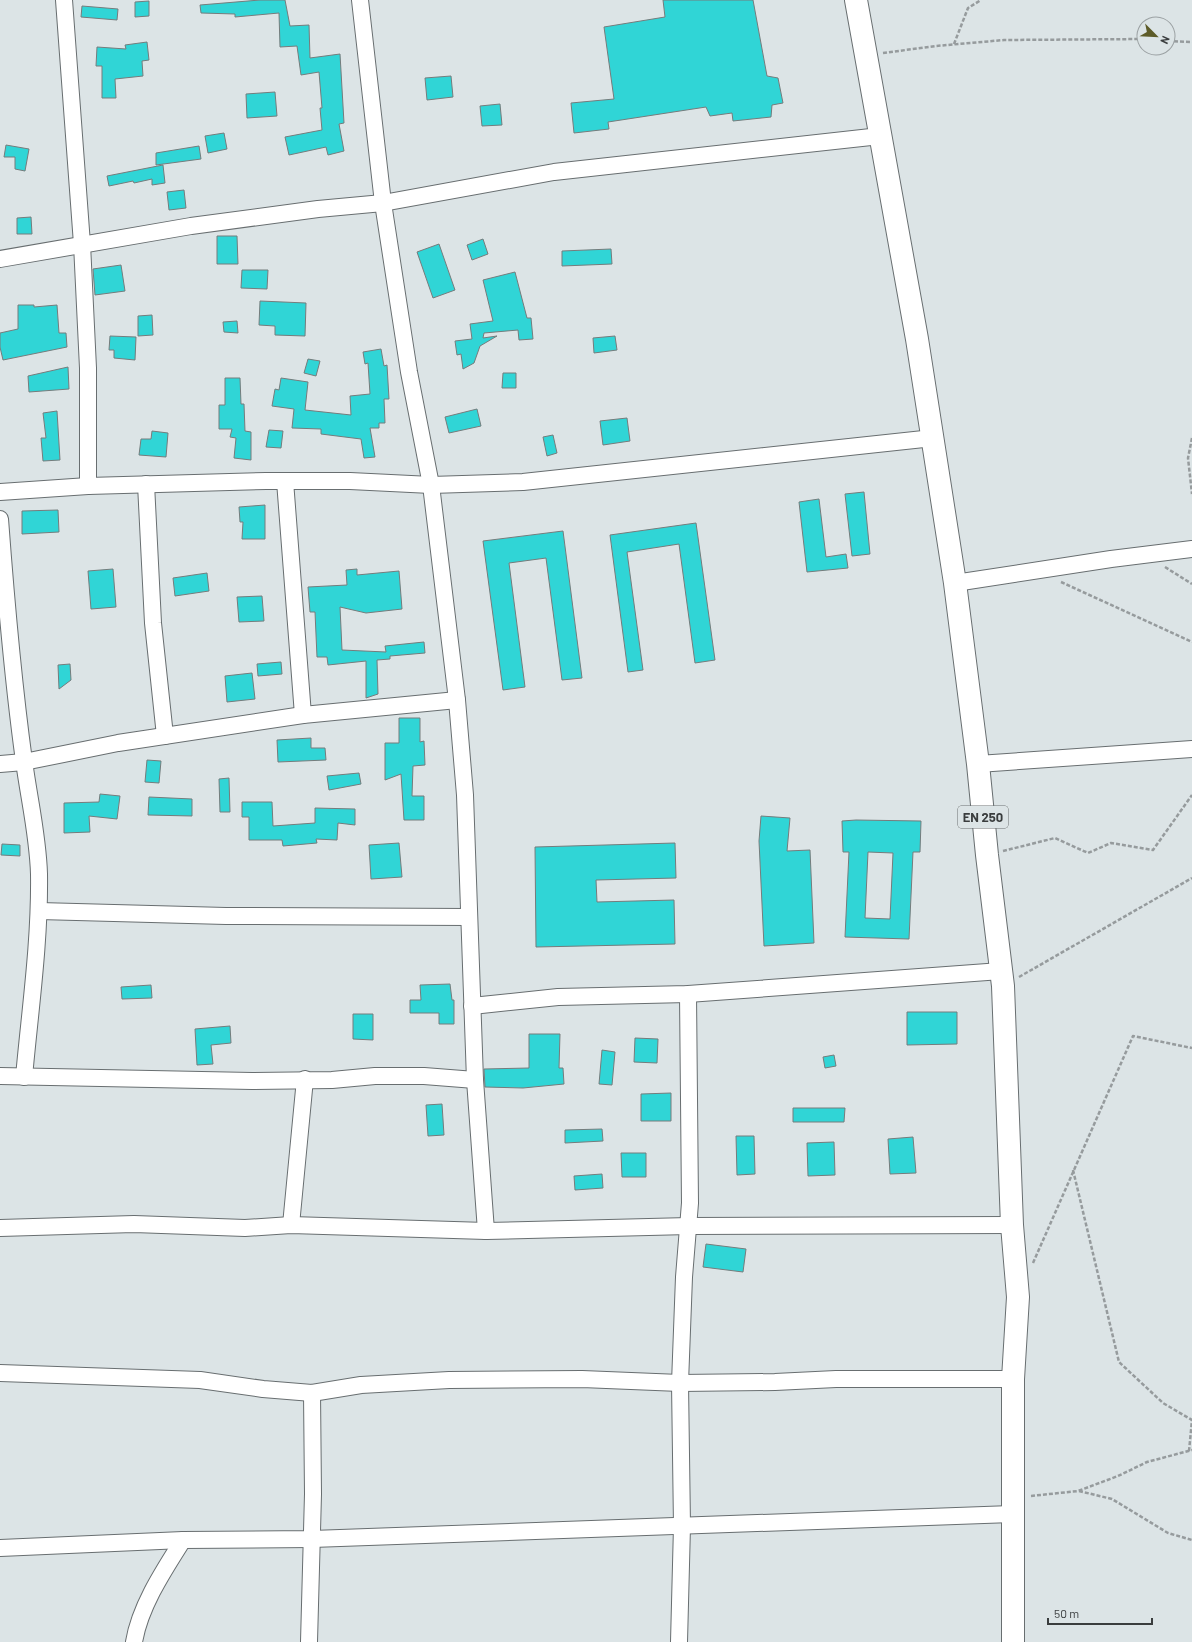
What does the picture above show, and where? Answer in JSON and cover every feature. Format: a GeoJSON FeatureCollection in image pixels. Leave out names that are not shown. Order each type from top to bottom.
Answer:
{"type":"FeatureCollection","features":[{"type":"Feature","properties":{"kind":"main road","name":"EN 250"},"geometry":{"type":"LineString","coordinates":[[856,0],[917,339],[955,583],[978,764],[1002,979],[1012,1225],[1018,1298],[1013,1379],[1013,1642]]}},
{"type":"Feature","properties":{"kind":"street"},"geometry":{"type":"LineString","coordinates":[[64,0],[82,244],[88,368],[88,486]]}},
{"type":"Feature","properties":{"kind":"street"},"geometry":{"type":"LineString","coordinates":[[360,0],[383,203],[409,372],[431,485],[457,700],[465,795],[475,1080],[486,1231]]}},
{"type":"Feature","properties":{"kind":"street"},"geometry":{"type":"LineString","coordinates":[[0,259],[191,226],[318,209],[383,203],[554,172],[880,136]]}},
{"type":"Feature","properties":{"kind":"street"},"geometry":{"type":"LineString","coordinates":[[0,492],[88,486],[285,481],[350,481],[431,485],[524,482],[933,438]]}},
{"type":"Feature","properties":{"kind":"street"},"geometry":{"type":"LineString","coordinates":[[285,481],[303,715]]}},
{"type":"Feature","properties":{"kind":"street"},"geometry":{"type":"LineString","coordinates":[[146,484],[153,623],[165,736]]}},
{"type":"Feature","properties":{"kind":"street"},"geometry":{"type":"LineString","coordinates":[[0,519],[13,668],[24,762],[38,845],[39,911],[24,1077]]}},
{"type":"Feature","properties":{"kind":"street"},"geometry":{"type":"LineString","coordinates":[[955,583],[1035,570],[1192,549]]}},
{"type":"Feature","properties":{"kind":"street"},"geometry":{"type":"LineString","coordinates":[[0,764],[24,762],[165,736],[303,715],[457,700]]}},
{"type":"Feature","properties":{"kind":"street"},"geometry":{"type":"LineString","coordinates":[[978,764],[1192,749]]}},
{"type":"Feature","properties":{"kind":"street"},"geometry":{"type":"LineString","coordinates":[[39,911],[203,916],[469,917]]}},
{"type":"Feature","properties":{"kind":"street"},"geometry":{"type":"LineString","coordinates":[[472,1006],[558,997],[688,994],[1002,979]]}},
{"type":"Feature","properties":{"kind":"street"},"geometry":{"type":"LineString","coordinates":[[679,1642],[682,1526],[680,1382],[684,1277],[689,1226],[690,1115],[688,994]]}},
{"type":"Feature","properties":{"kind":"street"},"geometry":{"type":"LineString","coordinates":[[0,1076],[252,1081],[332,1080],[375,1076],[424,1076],[475,1080]]}},
{"type":"Feature","properties":{"kind":"street"},"geometry":{"type":"LineString","coordinates":[[291,1225],[305,1080]]}},
{"type":"Feature","properties":{"kind":"street"},"geometry":{"type":"LineString","coordinates":[[0,1228],[134,1224],[245,1228],[291,1225],[486,1231],[689,1226],[1012,1225]]}},
{"type":"Feature","properties":{"kind":"street"},"geometry":{"type":"LineString","coordinates":[[0,1373],[200,1380],[263,1389],[312,1393],[361,1385],[449,1380],[582,1379],[680,1382],[775,1382],[836,1379],[1013,1379]]}},
{"type":"Feature","properties":{"kind":"street"},"geometry":{"type":"LineString","coordinates":[[309,1642],[312,1539],[312,1393]]}},
{"type":"Feature","properties":{"kind":"street"},"geometry":{"type":"LineString","coordinates":[[0,1548],[183,1540],[312,1539],[682,1526],[1012,1506]]}},
{"type":"Feature","properties":{"kind":"street"},"geometry":{"type":"LineString","coordinates":[[134,1642],[146,1605],[165,1568],[183,1540]]}},
{"type":"Feature","properties":{"kind":"path"},"geometry":{"type":"LineString","coordinates":[[954,44],[968,8],[981,0]]}},
{"type":"Feature","properties":{"kind":"path"},"geometry":{"type":"LineString","coordinates":[[866,56],[954,44],[1004,40],[1136,39]]}},
{"type":"Feature","properties":{"kind":"path"},"geometry":{"type":"LineString","coordinates":[[1176,41],[1192,42]]}},
{"type":"Feature","properties":{"kind":"path"},"geometry":{"type":"LineString","coordinates":[[1192,438],[1188,458],[1192,494]]}},
{"type":"Feature","properties":{"kind":"path"},"geometry":{"type":"LineString","coordinates":[[1146,555],[1192,584]]}},
{"type":"Feature","properties":{"kind":"path"},"geometry":{"type":"LineString","coordinates":[[1035,570],[1192,642]]}},
{"type":"Feature","properties":{"kind":"path"},"geometry":{"type":"LineString","coordinates":[[987,855],[1055,838],[1088,853],[1111,844],[1153,850],[1192,795]]}},
{"type":"Feature","properties":{"kind":"path"},"geometry":{"type":"LineString","coordinates":[[1002,979],[1192,878]]}},
{"type":"Feature","properties":{"kind":"path"},"geometry":{"type":"LineString","coordinates":[[1030,1269],[1133,1036],[1192,1048]]}},
{"type":"Feature","properties":{"kind":"path"},"geometry":{"type":"LineString","coordinates":[[1012,1506],[1078,1491],[1118,1476],[1147,1462],[1190,1450],[1192,1420],[1163,1403],[1119,1362],[1073,1169]]}},
{"type":"Feature","properties":{"kind":"path"},"geometry":{"type":"LineString","coordinates":[[1078,1491],[1112,1499],[1168,1533],[1192,1540]]}},
{"type":"Feature","properties":{"kind":"building"},"geometry":{"type":"Polygon","coordinates":[[[260,0],[285,0],[290,26],[309,25],[310,58],[340,54],[344,123],[339,124],[344,151],[328,155],[326,147],[289,155],[285,137],[322,130],[320,108],[322,108],[319,72],[301,75],[297,46],[280,47],[279,13],[235,17],[235,14],[201,13],[200,5],[260,0]]]}},
{"type":"Feature","properties":{"kind":"building"},"geometry":{"type":"Polygon","coordinates":[[[663,0],[753,0],[767,76],[778,78],[783,103],[772,105],[771,117],[733,121],[732,113],[710,116],[706,107],[608,122],[609,129],[574,133],[571,103],[614,99],[604,27],[665,17],[663,0]]]}},
{"type":"Feature","properties":{"kind":"building"},"geometry":{"type":"Polygon","coordinates":[[[149,1],[149,16],[135,17],[135,2],[149,1]]]}},
{"type":"Feature","properties":{"kind":"building"},"geometry":{"type":"Polygon","coordinates":[[[82,6],[118,9],[117,20],[81,17],[82,6]]]}},
{"type":"Feature","properties":{"kind":"building"},"geometry":{"type":"Polygon","coordinates":[[[147,42],[149,60],[142,61],[143,76],[115,79],[116,98],[102,98],[102,66],[96,66],[97,47],[126,49],[125,45],[147,42]]]}},
{"type":"Feature","properties":{"kind":"building"},"geometry":{"type":"Polygon","coordinates":[[[451,76],[453,97],[427,100],[425,78],[451,76]]]}},
{"type":"Feature","properties":{"kind":"building"},"geometry":{"type":"Polygon","coordinates":[[[275,92],[277,116],[247,118],[246,94],[275,92]]]}},
{"type":"Feature","properties":{"kind":"building"},"geometry":{"type":"Polygon","coordinates":[[[500,104],[502,125],[482,126],[480,106],[500,104]]]}},
{"type":"Feature","properties":{"kind":"building"},"geometry":{"type":"Polygon","coordinates":[[[224,133],[227,149],[208,153],[205,136],[224,133]]]}},
{"type":"Feature","properties":{"kind":"building"},"geometry":{"type":"Polygon","coordinates":[[[6,145],[29,149],[25,171],[15,169],[15,157],[4,157],[6,145]]]}},
{"type":"Feature","properties":{"kind":"building"},"geometry":{"type":"Polygon","coordinates":[[[199,146],[201,159],[156,165],[156,153],[199,146]]]}},
{"type":"Feature","properties":{"kind":"building"},"geometry":{"type":"Polygon","coordinates":[[[163,165],[165,183],[152,185],[152,179],[109,186],[107,176],[163,165]]]}},
{"type":"Feature","properties":{"kind":"building"},"geometry":{"type":"Polygon","coordinates":[[[184,190],[186,208],[169,210],[167,192],[184,190]]]}},
{"type":"Feature","properties":{"kind":"building"},"geometry":{"type":"Polygon","coordinates":[[[31,217],[32,234],[17,234],[17,218],[31,217]]]}},
{"type":"Feature","properties":{"kind":"building"},"geometry":{"type":"Polygon","coordinates":[[[217,236],[237,236],[238,264],[217,264],[217,236]]]}},
{"type":"Feature","properties":{"kind":"building"},"geometry":{"type":"Polygon","coordinates":[[[483,239],[488,254],[472,260],[467,245],[483,239]]]}},
{"type":"Feature","properties":{"kind":"building"},"geometry":{"type":"Polygon","coordinates":[[[439,244],[455,290],[433,298],[417,252],[439,244]]]}},
{"type":"Feature","properties":{"kind":"building"},"geometry":{"type":"Polygon","coordinates":[[[611,249],[612,264],[562,266],[562,251],[611,249]]]}},
{"type":"Feature","properties":{"kind":"building"},"geometry":{"type":"Polygon","coordinates":[[[121,265],[125,291],[95,295],[93,269],[121,265]]]}},
{"type":"Feature","properties":{"kind":"building"},"geometry":{"type":"Polygon","coordinates":[[[242,270],[268,270],[267,289],[241,288],[242,270]]]}},
{"type":"Feature","properties":{"kind":"building"},"geometry":{"type":"Polygon","coordinates":[[[515,272],[527,318],[531,318],[533,339],[519,340],[518,330],[484,333],[483,338],[497,336],[480,346],[474,363],[463,369],[461,354],[457,355],[455,341],[472,339],[470,324],[493,321],[483,280],[515,272]]]}},
{"type":"Feature","properties":{"kind":"building"},"geometry":{"type":"Polygon","coordinates":[[[260,301],[306,303],[305,336],[275,335],[275,326],[259,325],[260,301]]]}},
{"type":"Feature","properties":{"kind":"building"},"geometry":{"type":"Polygon","coordinates":[[[18,305],[34,305],[34,307],[57,305],[59,333],[66,333],[67,347],[3,360],[0,347],[0,333],[18,329],[18,305]]]}},
{"type":"Feature","properties":{"kind":"building"},"geometry":{"type":"Polygon","coordinates":[[[152,315],[153,335],[138,336],[138,316],[152,315]]]}},
{"type":"Feature","properties":{"kind":"building"},"geometry":{"type":"Polygon","coordinates":[[[237,321],[238,333],[224,332],[223,322],[237,321]]]}},
{"type":"Feature","properties":{"kind":"building"},"geometry":{"type":"Polygon","coordinates":[[[110,336],[136,337],[135,360],[114,358],[114,350],[109,350],[110,336]]]}},
{"type":"Feature","properties":{"kind":"building"},"geometry":{"type":"Polygon","coordinates":[[[615,336],[617,350],[594,353],[593,338],[615,336]]]}},
{"type":"Feature","properties":{"kind":"building"},"geometry":{"type":"Polygon","coordinates":[[[381,349],[384,366],[387,365],[389,399],[384,399],[385,423],[379,423],[379,428],[370,428],[375,457],[364,458],[361,439],[321,434],[321,429],[292,428],[294,409],[272,406],[275,389],[279,390],[281,378],[308,382],[305,410],[351,415],[350,396],[370,394],[368,363],[365,364],[363,352],[381,349]]]}},
{"type":"Feature","properties":{"kind":"building"},"geometry":{"type":"Polygon","coordinates":[[[308,359],[320,361],[316,376],[304,373],[308,359]]]}},
{"type":"Feature","properties":{"kind":"building"},"geometry":{"type":"Polygon","coordinates":[[[68,367],[69,389],[29,392],[28,376],[68,367]]]}},
{"type":"Feature","properties":{"kind":"building"},"geometry":{"type":"Polygon","coordinates":[[[503,373],[516,373],[516,388],[502,388],[503,373]]]}},
{"type":"Feature","properties":{"kind":"building"},"geometry":{"type":"Polygon","coordinates":[[[225,378],[240,378],[241,404],[244,404],[245,431],[251,432],[251,460],[234,458],[236,438],[230,437],[232,429],[219,429],[219,405],[225,405],[225,378]]]}},
{"type":"Feature","properties":{"kind":"building"},"geometry":{"type":"Polygon","coordinates":[[[477,409],[481,426],[449,433],[445,417],[477,409]]]}},
{"type":"Feature","properties":{"kind":"building"},"geometry":{"type":"Polygon","coordinates":[[[57,411],[60,460],[43,461],[41,438],[46,438],[43,413],[57,411]]]}},
{"type":"Feature","properties":{"kind":"building"},"geometry":{"type":"Polygon","coordinates":[[[627,418],[630,441],[603,445],[600,421],[627,418]]]}},
{"type":"Feature","properties":{"kind":"building"},"geometry":{"type":"Polygon","coordinates":[[[269,430],[283,431],[281,448],[266,447],[269,430]]]}},
{"type":"Feature","properties":{"kind":"building"},"geometry":{"type":"Polygon","coordinates":[[[152,431],[168,433],[166,457],[139,455],[141,439],[151,439],[152,431]]]}},
{"type":"Feature","properties":{"kind":"building"},"geometry":{"type":"Polygon","coordinates":[[[553,435],[557,453],[547,456],[543,437],[553,435]]]}},
{"type":"Feature","properties":{"kind":"building"},"geometry":{"type":"Polygon","coordinates":[[[864,492],[870,554],[852,556],[845,494],[864,492]]]}},
{"type":"Feature","properties":{"kind":"building"},"geometry":{"type":"Polygon","coordinates":[[[819,499],[826,557],[846,554],[848,568],[807,572],[799,502],[819,499]]]}},
{"type":"Feature","properties":{"kind":"building"},"geometry":{"type":"Polygon","coordinates":[[[265,505],[265,539],[242,539],[243,522],[240,522],[239,507],[265,505]]]}},
{"type":"Feature","properties":{"kind":"building"},"geometry":{"type":"Polygon","coordinates":[[[58,510],[59,532],[22,534],[22,511],[58,510]]]}},
{"type":"Feature","properties":{"kind":"building"},"geometry":{"type":"Polygon","coordinates":[[[696,523],[715,660],[695,663],[679,544],[627,552],[643,670],[628,672],[610,535],[696,523]]]}},
{"type":"Feature","properties":{"kind":"building"},"geometry":{"type":"Polygon","coordinates":[[[563,531],[582,678],[562,680],[546,558],[509,563],[525,687],[503,690],[483,541],[563,531]]]}},
{"type":"Feature","properties":{"kind":"building"},"geometry":{"type":"Polygon","coordinates":[[[113,569],[116,607],[91,609],[88,571],[113,569]]]}},
{"type":"Feature","properties":{"kind":"building"},"geometry":{"type":"Polygon","coordinates":[[[357,569],[357,575],[399,571],[402,609],[366,613],[340,607],[342,650],[386,652],[385,646],[424,642],[425,653],[390,656],[390,659],[377,660],[378,694],[366,698],[366,661],[328,665],[327,657],[317,657],[315,612],[310,612],[308,587],[347,585],[346,570],[357,569]]]}},
{"type":"Feature","properties":{"kind":"building"},"geometry":{"type":"Polygon","coordinates":[[[207,573],[209,591],[175,596],[173,578],[207,573]]]}},
{"type":"Feature","properties":{"kind":"building"},"geometry":{"type":"Polygon","coordinates":[[[262,596],[264,621],[239,622],[237,597],[262,596]]]}},
{"type":"Feature","properties":{"kind":"building"},"geometry":{"type":"Polygon","coordinates":[[[281,662],[282,674],[258,676],[257,664],[281,662]]]}},
{"type":"Feature","properties":{"kind":"building"},"geometry":{"type":"Polygon","coordinates":[[[70,664],[71,680],[59,689],[58,665],[70,664]]]}},
{"type":"Feature","properties":{"kind":"building"},"geometry":{"type":"Polygon","coordinates":[[[252,673],[255,699],[227,702],[225,676],[252,673]]]}},
{"type":"Feature","properties":{"kind":"building"},"geometry":{"type":"Polygon","coordinates":[[[399,718],[420,718],[420,742],[424,741],[425,765],[413,766],[412,796],[424,796],[424,820],[404,820],[401,774],[385,780],[385,743],[399,743],[399,718]]]}},
{"type":"Feature","properties":{"kind":"building"},"geometry":{"type":"Polygon","coordinates":[[[311,738],[311,748],[325,748],[326,760],[278,762],[277,740],[311,738]]]}},
{"type":"Feature","properties":{"kind":"building"},"geometry":{"type":"Polygon","coordinates":[[[147,760],[161,761],[159,783],[145,782],[147,760]]]}},
{"type":"Feature","properties":{"kind":"building"},"geometry":{"type":"Polygon","coordinates":[[[359,773],[361,784],[329,790],[327,776],[359,773]]]}},
{"type":"Feature","properties":{"kind":"building"},"geometry":{"type":"Polygon","coordinates":[[[229,778],[230,812],[220,812],[219,779],[229,778]]]}},
{"type":"Feature","properties":{"kind":"building"},"geometry":{"type":"Polygon","coordinates":[[[100,794],[120,796],[117,819],[89,816],[90,832],[64,833],[64,803],[99,802],[100,794]]]}},
{"type":"Feature","properties":{"kind":"building"},"geometry":{"type":"Polygon","coordinates":[[[149,797],[192,799],[192,816],[148,815],[149,797]]]}},
{"type":"Feature","properties":{"kind":"building"},"geometry":{"type":"Polygon","coordinates":[[[242,802],[272,802],[273,826],[315,823],[315,808],[355,809],[355,825],[338,823],[337,840],[316,839],[317,843],[283,846],[282,840],[249,840],[249,817],[242,817],[242,802]]]}},
{"type":"Feature","properties":{"kind":"building"},"geometry":{"type":"Polygon","coordinates":[[[761,816],[790,818],[787,851],[810,850],[814,943],[764,946],[759,841],[761,816]]]}},
{"type":"Feature","properties":{"kind":"building"},"geometry":{"type":"Polygon","coordinates":[[[842,821],[921,821],[920,852],[913,852],[909,939],[845,937],[849,852],[843,852],[842,821]],[[868,852],[865,918],[890,919],[893,853],[868,852]]]}},
{"type":"Feature","properties":{"kind":"building"},"geometry":{"type":"Polygon","coordinates":[[[399,843],[402,877],[371,879],[369,845],[399,843]]]}},
{"type":"Feature","properties":{"kind":"building"},"geometry":{"type":"Polygon","coordinates":[[[675,843],[676,878],[596,880],[597,902],[674,900],[675,944],[536,947],[535,847],[675,843]]]}},
{"type":"Feature","properties":{"kind":"building"},"geometry":{"type":"Polygon","coordinates":[[[2,844],[20,845],[20,856],[1,855],[2,844]]]}},
{"type":"Feature","properties":{"kind":"building"},"geometry":{"type":"Polygon","coordinates":[[[450,984],[452,1000],[454,1000],[454,1024],[439,1024],[439,1013],[410,1013],[410,1000],[421,1000],[420,985],[450,984]]]}},
{"type":"Feature","properties":{"kind":"building"},"geometry":{"type":"Polygon","coordinates":[[[151,985],[152,998],[122,999],[121,987],[151,985]]]}},
{"type":"Feature","properties":{"kind":"building"},"geometry":{"type":"Polygon","coordinates":[[[907,1012],[957,1012],[957,1044],[907,1045],[907,1012]]]}},
{"type":"Feature","properties":{"kind":"building"},"geometry":{"type":"Polygon","coordinates":[[[353,1014],[373,1014],[373,1040],[353,1039],[353,1014]]]}},
{"type":"Feature","properties":{"kind":"building"},"geometry":{"type":"Polygon","coordinates":[[[230,1026],[231,1043],[211,1045],[213,1064],[197,1065],[195,1029],[230,1026]]]}},
{"type":"Feature","properties":{"kind":"building"},"geometry":{"type":"Polygon","coordinates":[[[529,1034],[560,1034],[559,1068],[563,1068],[564,1084],[523,1088],[485,1087],[484,1069],[529,1068],[529,1034]]]}},
{"type":"Feature","properties":{"kind":"building"},"geometry":{"type":"Polygon","coordinates":[[[635,1038],[658,1039],[657,1063],[634,1062],[635,1038]]]}},
{"type":"Feature","properties":{"kind":"building"},"geometry":{"type":"Polygon","coordinates":[[[602,1050],[615,1052],[612,1085],[599,1084],[602,1050]]]}},
{"type":"Feature","properties":{"kind":"building"},"geometry":{"type":"Polygon","coordinates":[[[834,1055],[836,1066],[825,1068],[823,1057],[834,1055]]]}},
{"type":"Feature","properties":{"kind":"building"},"geometry":{"type":"Polygon","coordinates":[[[671,1093],[671,1121],[641,1121],[641,1094],[671,1093]]]}},
{"type":"Feature","properties":{"kind":"building"},"geometry":{"type":"Polygon","coordinates":[[[442,1104],[444,1135],[428,1136],[426,1105],[442,1104]]]}},
{"type":"Feature","properties":{"kind":"building"},"geometry":{"type":"Polygon","coordinates":[[[793,1108],[845,1108],[844,1122],[793,1122],[793,1108]]]}},
{"type":"Feature","properties":{"kind":"building"},"geometry":{"type":"Polygon","coordinates":[[[602,1129],[603,1141],[565,1143],[565,1130],[602,1129]]]}},
{"type":"Feature","properties":{"kind":"building"},"geometry":{"type":"Polygon","coordinates":[[[736,1136],[754,1136],[755,1174],[737,1175],[736,1136]]]}},
{"type":"Feature","properties":{"kind":"building"},"geometry":{"type":"Polygon","coordinates":[[[913,1137],[916,1173],[890,1174],[888,1139],[913,1137]]]}},
{"type":"Feature","properties":{"kind":"building"},"geometry":{"type":"Polygon","coordinates":[[[834,1142],[835,1175],[808,1176],[807,1143],[834,1142]]]}},
{"type":"Feature","properties":{"kind":"building"},"geometry":{"type":"Polygon","coordinates":[[[621,1153],[646,1153],[646,1177],[622,1177],[621,1153]]]}},
{"type":"Feature","properties":{"kind":"building"},"geometry":{"type":"Polygon","coordinates":[[[602,1174],[603,1188],[575,1190],[574,1176],[602,1174]]]}},
{"type":"Feature","properties":{"kind":"building"},"geometry":{"type":"Polygon","coordinates":[[[706,1244],[746,1249],[743,1272],[703,1267],[706,1244]]]}}]}
